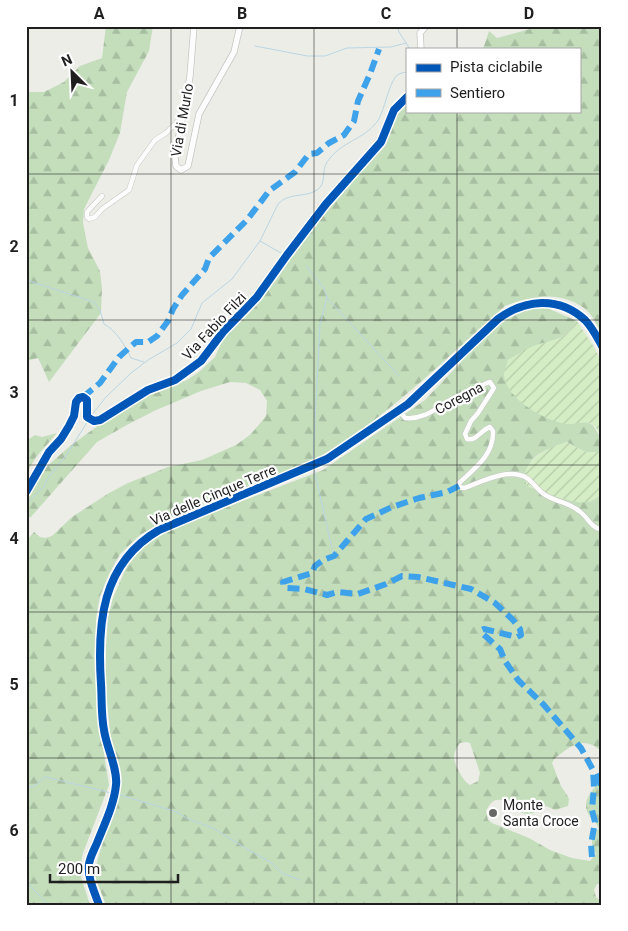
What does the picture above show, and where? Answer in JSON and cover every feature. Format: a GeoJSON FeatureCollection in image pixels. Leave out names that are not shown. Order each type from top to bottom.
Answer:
{"type":"FeatureCollection","features":[{"type":"Feature","properties":{"kind":"main road","name":"Via delle Cinque Terre"},"geometry":{"type":"LineString","coordinates":[[99,905],[90,880],[88,865],[106,820],[116,786],[104,729],[100,632],[104,604],[109,588],[121,565],[139,544],[159,530],[318,464],[400,411],[432,384],[498,319],[514,308],[531,303],[550,303],[571,310],[589,325],[602,346]]}},
{"type":"Feature","properties":{"kind":"street","name":"Via di Murlo"},"geometry":{"type":"LineString","coordinates":[[194,26],[190,76],[174,161],[177,168],[181,170],[188,166],[199,114],[234,52],[240,26]]}},
{"type":"Feature","properties":{"kind":"street"},"geometry":{"type":"LineString","coordinates":[[421,48],[420,33],[426,26]]}},
{"type":"Feature","properties":{"kind":"street","name":"Via Fabio Filzi"},"geometry":{"type":"LineString","coordinates":[[26,492],[49,452],[61,439],[74,416],[77,399],[81,397],[87,400],[87,417],[97,421],[148,390],[175,380],[201,361],[223,332],[257,297],[326,204],[381,142],[394,110],[406,98]]}},
{"type":"Feature","properties":{"kind":"street"},"geometry":{"type":"LineString","coordinates":[[102,196],[87,212],[86,217],[89,219],[129,190],[137,165],[155,140],[166,133],[183,116]]}},
{"type":"Feature","properties":{"kind":"street","name":"Coregna"},"geometry":{"type":"LineString","coordinates":[[400,411],[405,418],[422,417],[434,412],[460,394],[474,392],[490,382],[494,388],[465,434],[467,439],[470,440],[486,428],[490,428],[493,431],[492,441],[487,456],[459,483],[459,487],[464,488],[498,476],[516,475],[527,479],[546,496],[572,506],[586,516],[592,526],[602,530]]}},
{"type":"Feature","properties":{"kind":"green space"},"geometry":{"type":"Polygon","coordinates":[[[106,26],[153,26],[149,51],[127,92],[120,133],[109,160],[84,209],[83,223],[88,248],[100,271],[102,288],[101,313],[49,382],[38,358],[26,361],[26,92],[44,92],[64,82],[80,66],[102,58],[106,26]]]}},
{"type":"Feature","properties":{"kind":"green space"},"geometry":{"type":"Polygon","coordinates":[[[541,26],[602,26],[602,334],[587,310],[575,302],[565,299],[545,296],[535,297],[505,306],[390,408],[340,444],[314,460],[167,519],[140,535],[120,554],[100,596],[96,619],[96,682],[100,729],[109,785],[83,853],[80,867],[81,877],[90,905],[26,905],[26,541],[34,532],[40,537],[52,536],[72,517],[128,483],[168,467],[202,460],[236,445],[251,434],[266,416],[267,401],[260,390],[246,383],[230,382],[201,391],[154,411],[97,442],[30,518],[26,510],[26,498],[43,470],[70,446],[149,393],[187,380],[215,357],[226,333],[262,297],[292,253],[383,144],[388,129],[406,102],[406,112],[580,112],[580,48],[483,48],[489,31],[497,38],[541,26]]]}},
{"type":"Feature","properties":{"kind":"green space"},"geometry":{"type":"Polygon","coordinates":[[[525,307],[547,308],[577,321],[560,338],[553,341],[565,424],[586,422],[593,425],[602,440],[602,450],[593,453],[584,451],[567,442],[542,452],[530,464],[526,473],[526,482],[528,486],[548,494],[589,502],[602,494],[602,752],[592,745],[582,743],[568,749],[553,761],[552,763],[561,786],[569,799],[568,806],[555,810],[546,806],[528,814],[522,813],[506,802],[496,800],[491,803],[486,811],[488,820],[492,823],[529,838],[550,850],[572,858],[590,861],[596,854],[592,845],[592,833],[599,829],[589,815],[586,805],[589,796],[602,779],[602,884],[597,884],[594,890],[596,897],[602,902],[602,905],[106,905],[94,874],[103,840],[119,799],[121,776],[112,752],[105,681],[106,647],[108,617],[113,598],[126,568],[142,548],[185,523],[323,470],[425,400],[496,325],[515,311],[525,307]],[[460,743],[454,758],[460,773],[470,785],[478,781],[480,773],[470,743],[460,743]]]}},
{"type":"Feature","properties":{"kind":"green space"},"geometry":{"type":"Polygon","coordinates":[[[577,321],[602,363],[602,440],[597,429],[592,424],[585,422],[565,424],[556,422],[527,407],[511,392],[506,384],[504,375],[508,360],[529,348],[561,337],[577,321]]]}},
{"type":"Feature","properties":{"kind":"green space"},"geometry":{"type":"Polygon","coordinates":[[[57,433],[36,457],[26,474],[26,441],[35,435],[42,437],[57,433]]]}},
{"type":"Feature","properties":{"kind":"green space"},"geometry":{"type":"Polygon","coordinates":[[[567,442],[588,452],[593,453],[602,450],[602,494],[592,501],[566,500],[527,486],[525,477],[530,463],[544,452],[567,442]]]}},
{"type":"Feature","properties":{"kind":"waterway"},"geometry":{"type":"LineString","coordinates":[[397,26],[409,48]]}},
{"type":"Feature","properties":{"kind":"waterway"},"geometry":{"type":"LineString","coordinates":[[255,46],[307,56],[325,56],[347,48],[391,47],[406,43]]}},
{"type":"Feature","properties":{"kind":"waterway"},"geometry":{"type":"LineString","coordinates":[[91,416],[106,397],[131,373],[148,360],[177,343],[191,329],[202,303],[232,279],[260,241],[278,204],[282,200],[292,196],[307,194],[320,187],[327,162],[345,145],[365,133],[377,122],[392,82],[399,74],[406,72]]}},
{"type":"Feature","properties":{"kind":"waterway"},"geometry":{"type":"LineString","coordinates":[[260,241],[281,253]]}},
{"type":"Feature","properties":{"kind":"waterway"},"geometry":{"type":"LineString","coordinates":[[306,266],[324,288],[327,298],[399,376]]}},
{"type":"Feature","properties":{"kind":"waterway"},"geometry":{"type":"LineString","coordinates":[[26,280],[94,302],[100,310],[104,324],[117,335],[131,358],[144,362]]}},
{"type":"Feature","properties":{"kind":"waterway"},"geometry":{"type":"LineString","coordinates":[[313,461],[320,324],[327,298]]}},
{"type":"Feature","properties":{"kind":"waterway"},"geometry":{"type":"LineString","coordinates":[[26,504],[43,488],[88,421]]}},
{"type":"Feature","properties":{"kind":"waterway"},"geometry":{"type":"LineString","coordinates":[[314,469],[333,553]]}},
{"type":"Feature","properties":{"kind":"waterway"},"geometry":{"type":"LineString","coordinates":[[26,789],[36,785],[46,777],[111,793]]}},
{"type":"Feature","properties":{"kind":"waterway"},"geometry":{"type":"LineString","coordinates":[[117,794],[177,812],[188,819],[213,828],[272,863],[282,873],[300,880]]}},
{"type":"Feature","properties":{"kind":"waterway"},"geometry":{"type":"LineString","coordinates":[[26,881],[48,905]]}},
{"type":"Feature","properties":{"kind":"marked path"},"geometry":{"type":"LineString","coordinates":[[83,397],[100,383],[119,357],[136,342],[148,342],[157,336],[168,321],[182,295],[205,269],[209,258],[247,220],[269,191],[295,172],[309,154],[317,153],[329,143],[344,135],[354,121],[358,101],[379,49]]}},
{"type":"Feature","properties":{"kind":"marked path"},"geometry":{"type":"LineString","coordinates":[[459,486],[447,492],[419,498],[392,507],[366,519],[334,556],[323,560],[315,566],[312,573],[283,582],[284,586],[327,595],[338,592],[358,594],[402,576],[418,577],[471,589],[495,603],[513,620],[520,629],[521,635],[517,637],[484,629],[482,633],[500,649],[505,661],[518,680],[543,704],[581,748],[593,770],[592,810],[595,822],[591,844],[592,857]]}},
{"type":"Feature","properties":{"kind":"marked path"},"geometry":{"type":"LineString","coordinates":[[596,774],[602,788]]}},
{"type":"Feature","properties":{"kind":"cycle path"},"geometry":{"type":"LineString","coordinates":[[26,492],[49,452],[61,439],[69,426],[79,398],[83,397],[87,400],[87,417],[94,421],[100,420],[148,390],[175,380],[201,361],[223,332],[257,297],[326,204],[381,142],[394,110],[406,98]]}},
{"type":"Feature","properties":{"kind":"cycle path"},"geometry":{"type":"LineString","coordinates":[[99,905],[90,880],[89,864],[106,822],[116,785],[114,765],[103,724],[100,639],[107,597],[114,578],[125,560],[140,544],[159,530],[327,459],[408,404],[498,319],[519,307],[542,303],[553,304],[575,312],[585,320],[602,346]]}},
{"type":"Feature","properties":{"kind":"place","name":"Monte Santa Croce"},"geometry":{"type":"Point","coordinates":[493,813]}}]}
